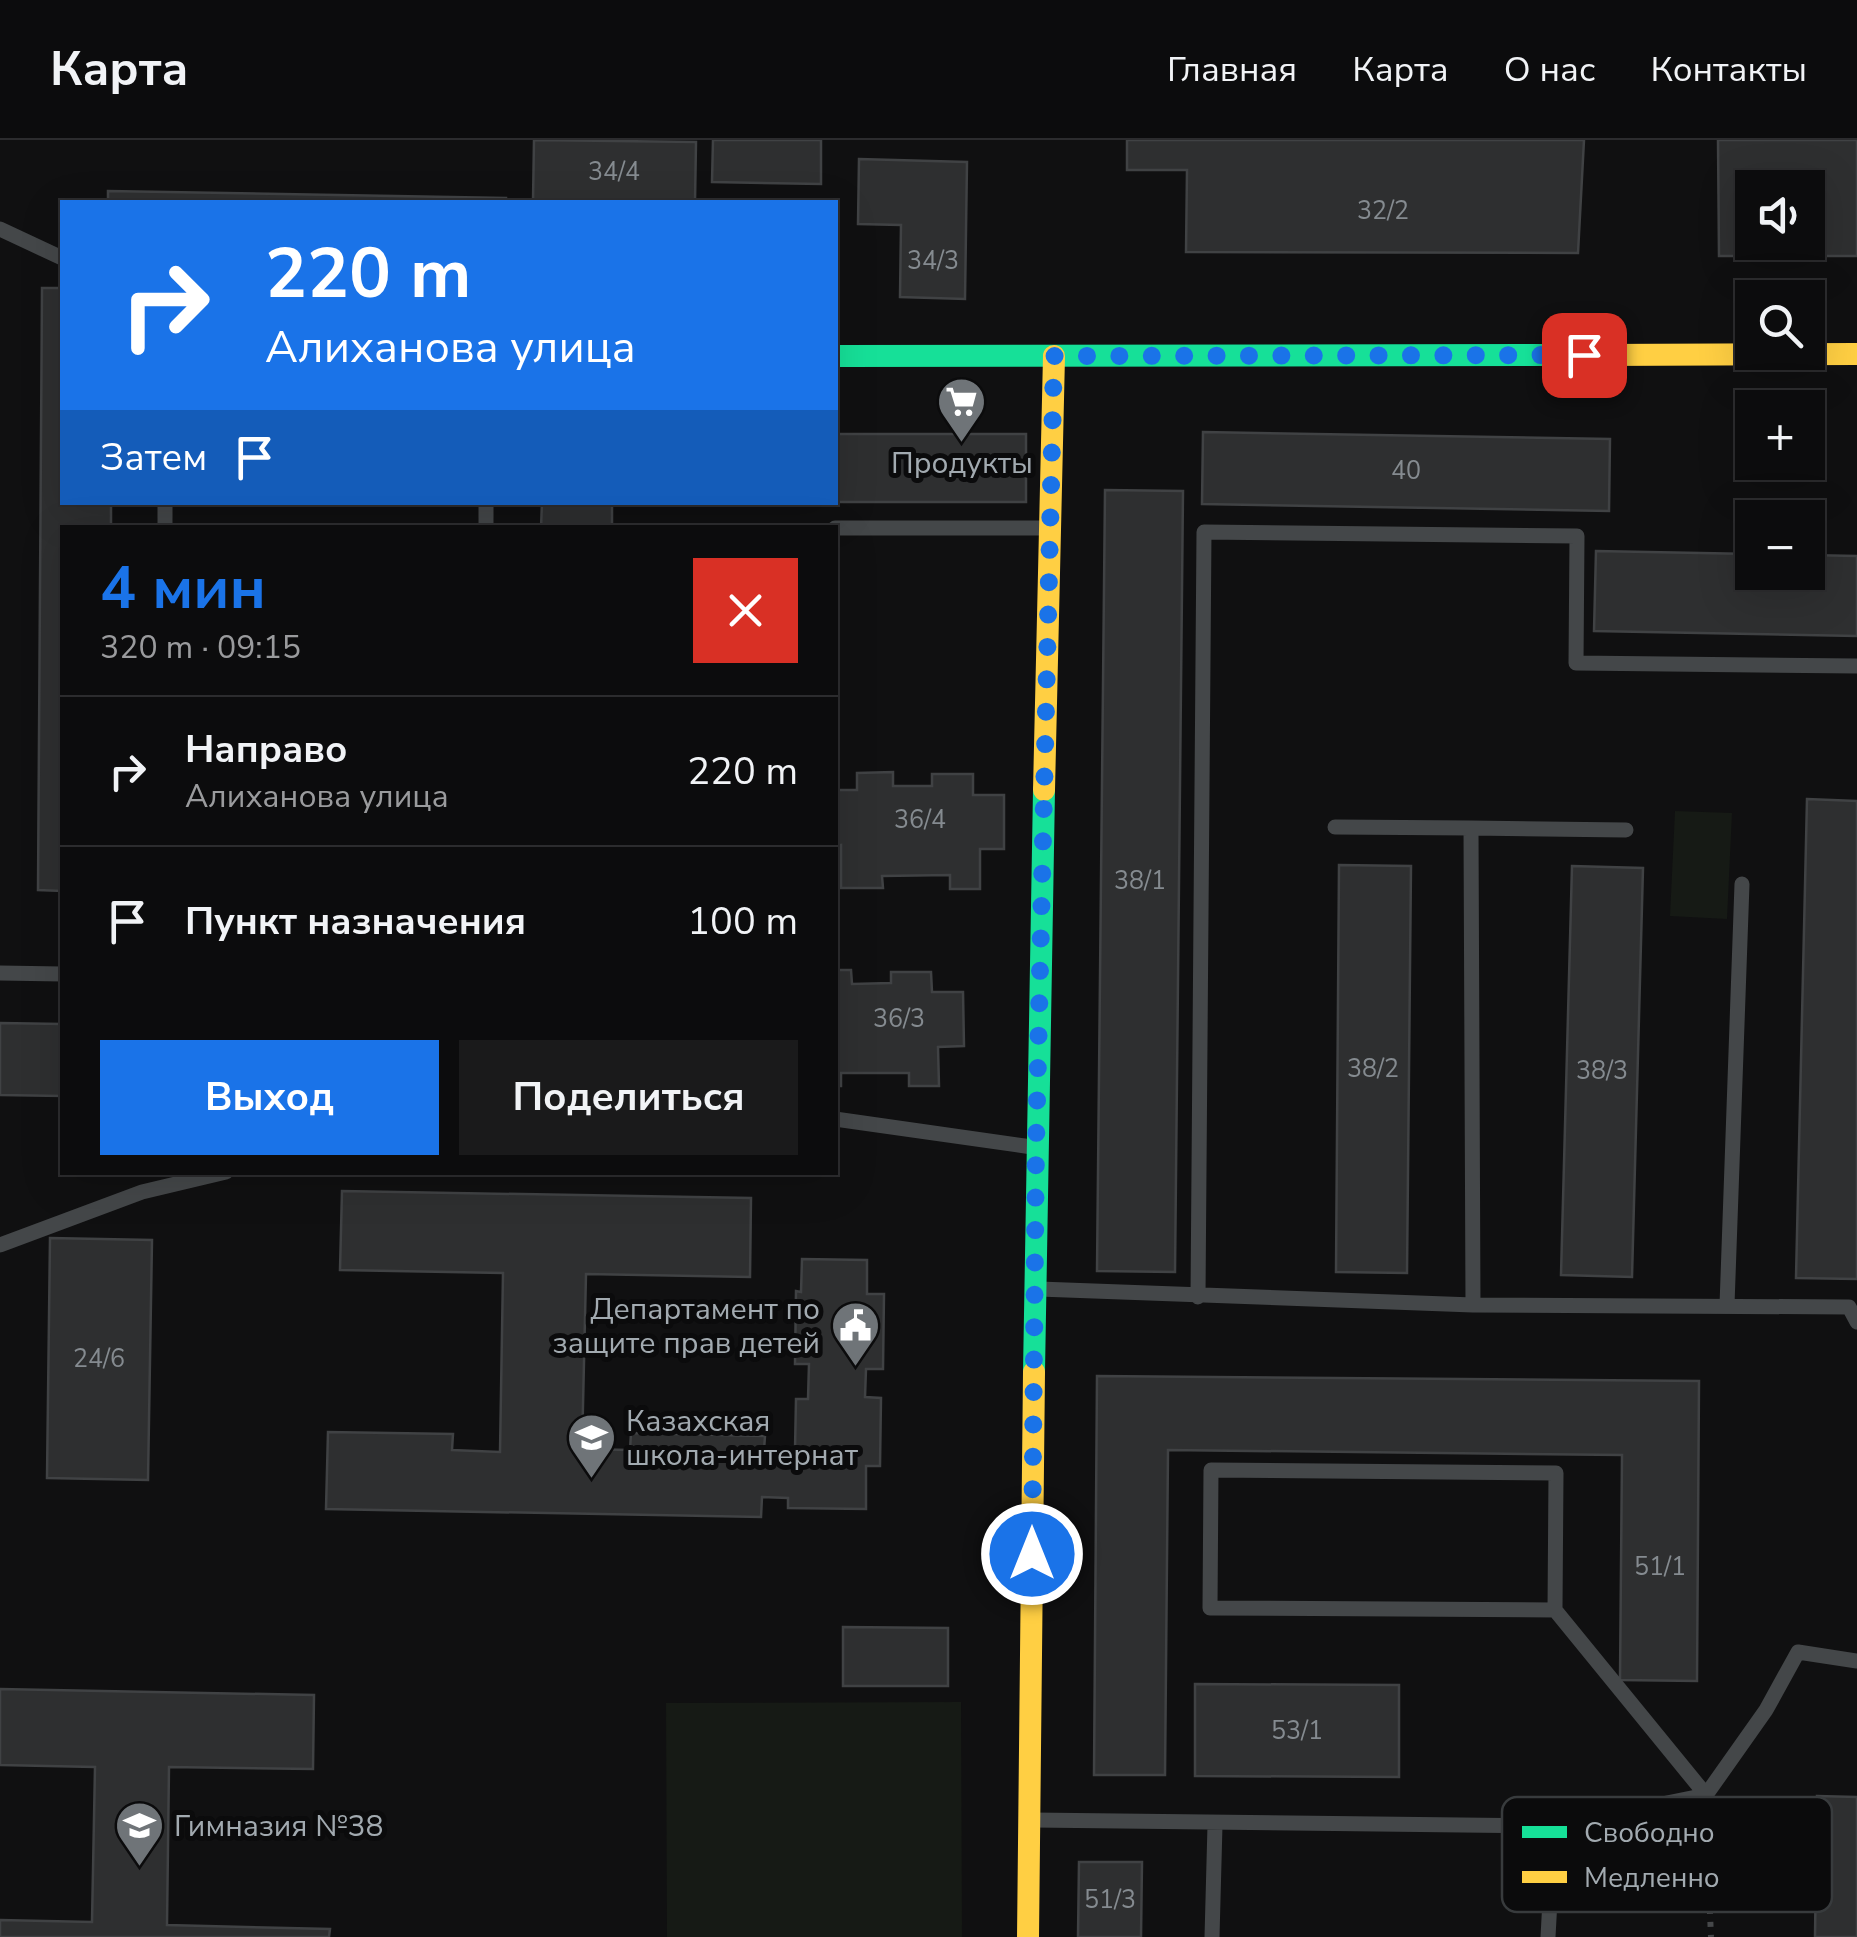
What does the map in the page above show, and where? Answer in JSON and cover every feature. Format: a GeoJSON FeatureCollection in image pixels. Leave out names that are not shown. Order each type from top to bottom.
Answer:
{"type":"FeatureCollection","features":[{"type":"Feature","properties":{"kind":"street"},"geometry":{"type":"LineString","coordinates":[[840,356],[1857,354]]}},
{"type":"Feature","properties":{"kind":"street"},"geometry":{"type":"LineString","coordinates":[[1028,1937],[1036,1147],[1054,356]]}},
{"type":"Feature","properties":{"kind":"lane"},"geometry":{"type":"LineString","coordinates":[[0,230],[60,257]]}},
{"type":"Feature","properties":{"kind":"lane"},"geometry":{"type":"LineString","coordinates":[[838,528],[1052,528]]}},
{"type":"Feature","properties":{"kind":"lane"},"geometry":{"type":"LineString","coordinates":[[1198,1297],[1204,532],[1577,536],[1576,663],[1857,666]]}},
{"type":"Feature","properties":{"kind":"lane"},"geometry":{"type":"LineString","coordinates":[[1334,827],[1626,830]]}},
{"type":"Feature","properties":{"kind":"lane"},"geometry":{"type":"LineString","coordinates":[[1471,828],[1473,1304]]}},
{"type":"Feature","properties":{"kind":"lane"},"geometry":{"type":"LineString","coordinates":[[1727,1305],[1742,884]]}},
{"type":"Feature","properties":{"kind":"lane"},"geometry":{"type":"LineString","coordinates":[[0,973],[60,974]]}},
{"type":"Feature","properties":{"kind":"lane"},"geometry":{"type":"LineString","coordinates":[[838,1119],[1036,1147]]}},
{"type":"Feature","properties":{"kind":"lane"},"geometry":{"type":"LineString","coordinates":[[0,1246],[142,1192],[213,1175]]}},
{"type":"Feature","properties":{"kind":"lane"},"geometry":{"type":"LineString","coordinates":[[1035,1289],[1473,1304],[1849,1307],[1857,1322]]}},
{"type":"Feature","properties":{"kind":"lane"},"geometry":{"type":"LineString","coordinates":[[1555,1610],[1210,1608],[1211,1470],[1556,1473],[1555,1610],[1706,1796]]}},
{"type":"Feature","properties":{"kind":"lane"},"geometry":{"type":"LineString","coordinates":[[1701,1797],[1706,1796],[1766,1710],[1798,1652],[1857,1662]]}},
{"type":"Feature","properties":{"kind":"lane"},"geometry":{"type":"LineString","coordinates":[[1029,1820],[1502,1826]]}},
{"type":"Feature","properties":{"kind":"lane"},"geometry":{"type":"LineString","coordinates":[[1212,1937],[1214,1825]]}},
{"type":"Feature","properties":{"kind":"lane"},"geometry":{"type":"LineString","coordinates":[[1548,1937],[1549,1912]]}},
{"type":"Feature","properties":{"kind":"path"},"geometry":{"type":"LineString","coordinates":[[1710,1912],[1711,1937]]}},
{"type":"Feature","properties":{"kind":"shaded area"},"geometry":{"type":"Polygon","coordinates":[[[1675,811],[1732,813],[1727,919],[1670,916],[1675,811]]]}},
{"type":"Feature","properties":{"kind":"shaded area"},"geometry":{"type":"Polygon","coordinates":[[[961,1702],[962,1937],[667,1937],[666,1703],[961,1702]]]}},
{"type":"Feature","properties":{"kind":"building"},"geometry":{"type":"Polygon","coordinates":[[[534,140],[696,142],[695,200],[533,200],[534,140]]]}},
{"type":"Feature","properties":{"kind":"building"},"geometry":{"type":"Polygon","coordinates":[[[713,140],[821,140],[821,184],[712,182],[713,140]]]}},
{"type":"Feature","properties":{"kind":"building"},"geometry":{"type":"Polygon","coordinates":[[[1127,140],[1584,140],[1578,253],[1186,252],[1187,170],[1127,170],[1127,140]]]}},
{"type":"Feature","properties":{"kind":"building"},"geometry":{"type":"Polygon","coordinates":[[[1718,140],[1857,140],[1857,256],[1825,256],[1825,170],[1735,170],[1735,256],[1719,256],[1718,140]]]}},
{"type":"Feature","properties":{"kind":"building"},"geometry":{"type":"Polygon","coordinates":[[[859,159],[967,162],[965,299],[900,297],[901,225],[858,224],[859,159]]]}},
{"type":"Feature","properties":{"kind":"building"},"geometry":{"type":"Polygon","coordinates":[[[108,191],[506,198],[506,200],[108,200],[108,191]]]}},
{"type":"Feature","properties":{"kind":"building"},"geometry":{"type":"Polygon","coordinates":[[[42,288],[60,288],[60,505],[111,505],[111,525],[60,525],[60,891],[38,890],[42,288]]]}},
{"type":"Feature","properties":{"kind":"building"},"geometry":{"type":"Polygon","coordinates":[[[1203,432],[1610,439],[1609,511],[1202,504],[1203,432]]]}},
{"type":"Feature","properties":{"kind":"building"},"geometry":{"type":"Polygon","coordinates":[[[838,434],[1026,434],[1026,502],[838,502],[838,434]]]}},
{"type":"Feature","properties":{"kind":"building"},"geometry":{"type":"Polygon","coordinates":[[[1105,490],[1183,491],[1175,1272],[1097,1271],[1105,490]]]}},
{"type":"Feature","properties":{"kind":"building"},"geometry":{"type":"Polygon","coordinates":[[[542,505],[612,505],[612,525],[541,525],[542,505]]]}},
{"type":"Feature","properties":{"kind":"building"},"geometry":{"type":"Polygon","coordinates":[[[1596,551],[1735,554],[1735,590],[1825,590],[1825,555],[1857,556],[1857,636],[1594,631],[1596,551]]]}},
{"type":"Feature","properties":{"kind":"building"},"geometry":{"type":"Polygon","coordinates":[[[893,772],[893,786],[932,786],[932,774],[973,774],[973,795],[1004,795],[1004,849],[980,849],[980,889],[950,889],[950,875],[882,876],[883,888],[841,888],[838,790],[857,790],[857,773],[893,772]]]}},
{"type":"Feature","properties":{"kind":"building"},"geometry":{"type":"Polygon","coordinates":[[[1807,799],[1857,801],[1857,1279],[1796,1278],[1807,799]]]}},
{"type":"Feature","properties":{"kind":"building"},"geometry":{"type":"Polygon","coordinates":[[[1339,865],[1411,866],[1407,1273],[1336,1272],[1339,865]]]}},
{"type":"Feature","properties":{"kind":"building"},"geometry":{"type":"Polygon","coordinates":[[[1572,866],[1643,868],[1632,1277],[1561,1275],[1572,866]]]}},
{"type":"Feature","properties":{"kind":"building"},"geometry":{"type":"Polygon","coordinates":[[[838,970],[851,970],[852,984],[891,983],[891,972],[931,972],[932,992],[963,992],[964,1046],[938,1047],[939,1086],[909,1086],[909,1073],[841,1073],[841,1086],[838,970]]]}},
{"type":"Feature","properties":{"kind":"building"},"geometry":{"type":"Polygon","coordinates":[[[0,1023],[60,1024],[60,1096],[0,1095],[0,1023]]]}},
{"type":"Feature","properties":{"kind":"building"},"geometry":{"type":"Polygon","coordinates":[[[342,1191],[751,1198],[750,1277],[586,1274],[582,1449],[630,1450],[631,1433],[765,1436],[764,1450],[795,1450],[796,1399],[808,1399],[809,1364],[795,1364],[796,1291],[801,1292],[802,1259],[867,1260],[867,1294],[884,1294],[883,1369],[866,1369],[865,1397],[881,1398],[880,1466],[866,1466],[866,1509],[788,1508],[788,1498],[762,1497],[761,1517],[326,1509],[328,1432],[453,1434],[452,1450],[500,1452],[503,1273],[340,1270],[342,1191]]]}},
{"type":"Feature","properties":{"kind":"building"},"geometry":{"type":"Polygon","coordinates":[[[50,1238],[152,1240],[148,1480],[47,1478],[50,1238]]]}},
{"type":"Feature","properties":{"kind":"building"},"geometry":{"type":"Polygon","coordinates":[[[1097,1376],[1699,1381],[1697,1681],[1620,1680],[1622,1455],[1168,1450],[1165,1775],[1094,1775],[1097,1376]]]}},
{"type":"Feature","properties":{"kind":"building"},"geometry":{"type":"Polygon","coordinates":[[[843,1627],[948,1628],[948,1686],[843,1686],[843,1627]]]}},
{"type":"Feature","properties":{"kind":"building"},"geometry":{"type":"Polygon","coordinates":[[[1195,1684],[1399,1685],[1399,1777],[1195,1776],[1195,1684]]]}},
{"type":"Feature","properties":{"kind":"building"},"geometry":{"type":"Polygon","coordinates":[[[0,1689],[314,1695],[313,1769],[169,1767],[167,1925],[330,1929],[329,1937],[0,1937],[0,1920],[92,1922],[95,1767],[0,1765],[0,1689]]]}},
{"type":"Feature","properties":{"kind":"building"},"geometry":{"type":"Polygon","coordinates":[[[1817,1796],[1857,1797],[1857,1937],[1815,1937],[1815,1912],[1832,1912],[1832,1797],[1817,1796]]]}},
{"type":"Feature","properties":{"kind":"building"},"geometry":{"type":"Polygon","coordinates":[[[1079,1862],[1142,1862],[1141,1937],[1078,1937],[1079,1862]]]}},
{"type":"Feature","properties":{"kind":"traffic: fast"},"geometry":{"type":"LineString","coordinates":[[840,356],[1599,355]]}},
{"type":"Feature","properties":{"kind":"traffic: fast"},"geometry":{"type":"LineString","coordinates":[[1034,1372],[1044,790]]}},
{"type":"Feature","properties":{"kind":"traffic: slow"},"geometry":{"type":"LineString","coordinates":[[1599,355],[1857,354]]}},
{"type":"Feature","properties":{"kind":"traffic: slow"},"geometry":{"type":"LineString","coordinates":[[1044,790],[1054,356]]}},
{"type":"Feature","properties":{"kind":"traffic: slow"},"geometry":{"type":"LineString","coordinates":[[1028,1937],[1034,1372]]}},
{"type":"Feature","properties":{"kind":"place","name":"Продукты"},"geometry":{"type":"Point","coordinates":[962,444]}},
{"type":"Feature","properties":{"kind":"place","name":"Департамент по защите прав детей"},"geometry":{"type":"Point","coordinates":[855,1368]}},
{"type":"Feature","properties":{"kind":"place","name":"Казахская школа-интернат"},"geometry":{"type":"Point","coordinates":[591,1480]}},
{"type":"Feature","properties":{"kind":"place","name":"Гимназия №38"},"geometry":{"type":"Point","coordinates":[139,1868]}},
{"type":"Feature","properties":{"kind":"route"},"geometry":{"type":"LineString","coordinates":[[1032,1554],[1036,1147],[1054,356],[1584,355]]}}]}
